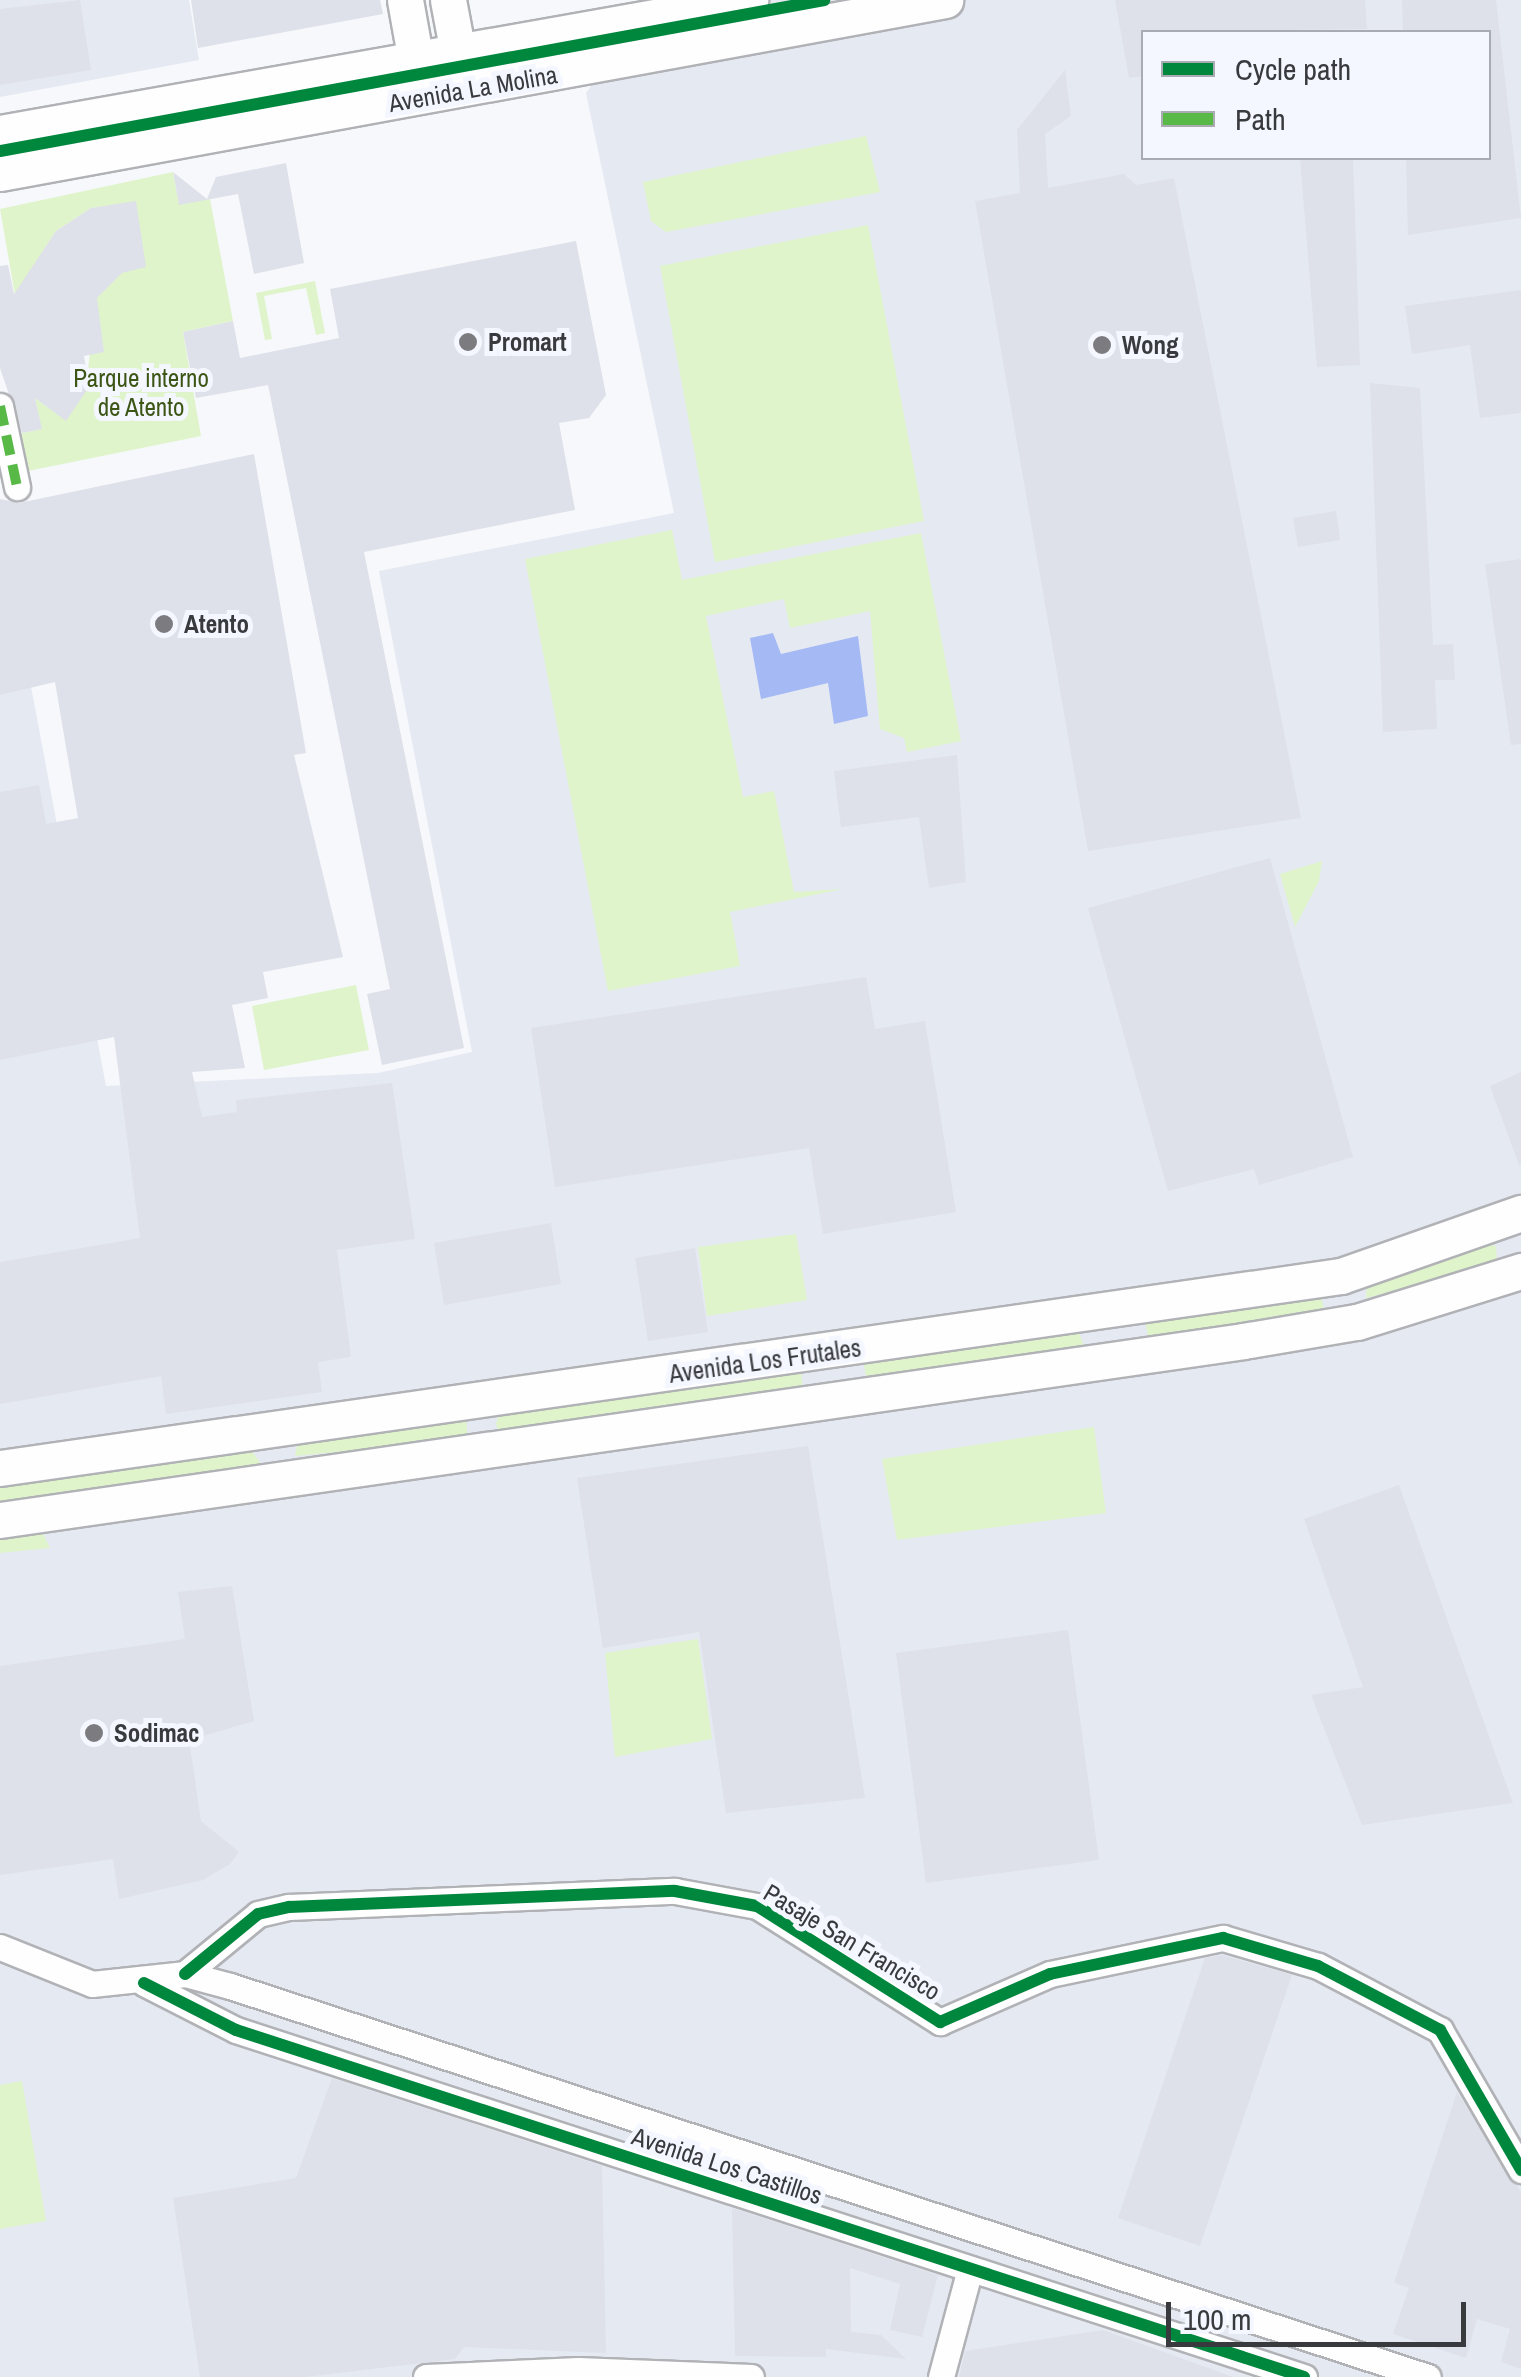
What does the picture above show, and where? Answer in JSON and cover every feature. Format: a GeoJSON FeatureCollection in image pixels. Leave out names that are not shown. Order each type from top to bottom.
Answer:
{"type":"FeatureCollection","features":[{"type":"Feature","properties":{"kind":"main road"},"geometry":{"type":"LineString","coordinates":[[405,0],[422,98]]}},
{"type":"Feature","properties":{"kind":"main road"},"geometry":{"type":"LineString","coordinates":[[448,0],[464,90]]}},
{"type":"Feature","properties":{"kind":"main road","name":"Avenida La Molina"},"geometry":{"type":"LineString","coordinates":[[0,133],[714,3],[750,0]]}},
{"type":"Feature","properties":{"kind":"main road","name":"Avenida La Molina"},"geometry":{"type":"LineString","coordinates":[[0,173],[945,0]]}},
{"type":"Feature","properties":{"kind":"main road"},"geometry":{"type":"LineString","coordinates":[[196,98],[203,136]]}},
{"type":"Feature","properties":{"kind":"main road","name":"Avenida Los Frutales"},"geometry":{"type":"LineString","coordinates":[[0,1468],[267,1434],[1341,1276],[1521,1213]]}},
{"type":"Feature","properties":{"kind":"main road","name":"Avenida Los Frutales"},"geometry":{"type":"LineString","coordinates":[[0,1520],[1319,1328],[1521,1271]]}},
{"type":"Feature","properties":{"kind":"main road"},"geometry":{"type":"LineString","coordinates":[[267,1434],[273,1482]]}},
{"type":"Feature","properties":{"kind":"street"},"geometry":{"type":"LineString","coordinates":[[0,406],[17,487]]}},
{"type":"Feature","properties":{"kind":"street","name":"Pasaje San Francisco"},"geometry":{"type":"LineString","coordinates":[[185,1974],[258,1914],[288,1907],[676,1891],[757,1906],[940,2022],[1050,1974],[1223,1938],[1318,1966],[1440,2030],[1521,2170]]}},
{"type":"Feature","properties":{"kind":"street","name":"Avenida Los Castillos"},"geometry":{"type":"LineString","coordinates":[[0,1947],[92,1984],[144,1983],[185,1974],[230,1986],[1428,2377]]}},
{"type":"Feature","properties":{"kind":"street","name":"Avenida Los Castillos"},"geometry":{"type":"LineString","coordinates":[[144,1983],[236,2030],[1304,2377]]}},
{"type":"Feature","properties":{"kind":"street"},"geometry":{"type":"LineString","coordinates":[[230,1986],[236,2030]]}},
{"type":"Feature","properties":{"kind":"street"},"geometry":{"type":"LineString","coordinates":[[328,2060],[340,2022]]}},
{"type":"Feature","properties":{"kind":"street"},"geometry":{"type":"LineString","coordinates":[[416,2089],[426,2050]]}},
{"type":"Feature","properties":{"kind":"street"},"geometry":{"type":"LineString","coordinates":[[675,2173],[688,2135]]}},
{"type":"Feature","properties":{"kind":"street"},"geometry":{"type":"LineString","coordinates":[[931,2256],[940,2218]]}},
{"type":"Feature","properties":{"kind":"street"},"geometry":{"type":"LineString","coordinates":[[941,2377],[970,2269]]}},
{"type":"Feature","properties":{"kind":"street"},"geometry":{"type":"LineString","coordinates":[[426,2377],[578,2370],[751,2377]]}},
{"type":"Feature","properties":{"kind":"shaded area"},"geometry":{"type":"Polygon","coordinates":[[[0,0],[189,0],[199,60],[0,97],[0,0]]]}},
{"type":"Feature","properties":{"kind":"shaded area"},"geometry":{"type":"Polygon","coordinates":[[[655,0],[1521,0],[1521,2377],[0,2377],[0,521],[106,1086],[378,1073],[472,1052],[379,571],[674,513],[586,93],[655,0]]]}},
{"type":"Feature","properties":{"kind":"green space"},"geometry":{"type":"Polygon","coordinates":[[[173,117],[176,124],[0,156],[0,148],[173,117]]]}},
{"type":"Feature","properties":{"kind":"green space"},"geometry":{"type":"Polygon","coordinates":[[[866,136],[880,192],[666,232],[651,221],[643,182],[866,136]]]}},
{"type":"Feature","properties":{"kind":"green space","name":"Parque interno de Atento"},"geometry":{"type":"Polygon","coordinates":[[[173,172],[179,204],[210,199],[233,321],[183,332],[201,436],[23,472],[14,435],[41,429],[35,398],[66,420],[85,392],[97,298],[136,202],[91,208],[56,231],[32,268],[28,311],[19,318],[0,209],[173,172]]]}},
{"type":"Feature","properties":{"kind":"green space"},"geometry":{"type":"Polygon","coordinates":[[[868,225],[924,521],[715,562],[660,266],[868,225]]]}},
{"type":"Feature","properties":{"kind":"green space"},"geometry":{"type":"Polygon","coordinates":[[[315,281],[325,333],[316,335],[306,288],[264,296],[272,339],[265,340],[256,293],[315,281]]]}},
{"type":"Feature","properties":{"kind":"green space"},"geometry":{"type":"Polygon","coordinates":[[[672,530],[682,580],[921,533],[961,741],[907,752],[904,738],[880,729],[870,611],[790,628],[784,599],[706,616],[743,797],[774,791],[794,892],[843,889],[730,912],[740,966],[608,991],[525,559],[672,530]]]}},
{"type":"Feature","properties":{"kind":"green space"},"geometry":{"type":"Polygon","coordinates":[[[1322,861],[1319,881],[1295,927],[1280,874],[1322,861]]]}},
{"type":"Feature","properties":{"kind":"green space"},"geometry":{"type":"Polygon","coordinates":[[[356,985],[369,1050],[264,1070],[252,1006],[356,985]]]}},
{"type":"Feature","properties":{"kind":"green space"},"geometry":{"type":"Polygon","coordinates":[[[796,1234],[807,1300],[707,1316],[698,1247],[796,1234]]]}},
{"type":"Feature","properties":{"kind":"green space"},"geometry":{"type":"Polygon","coordinates":[[[1482,1243],[1496,1246],[1497,1263],[1366,1298],[1367,1285],[1482,1243]]]}},
{"type":"Feature","properties":{"kind":"green space"},"geometry":{"type":"Polygon","coordinates":[[[1321,1295],[1326,1320],[1150,1344],[1145,1322],[1321,1295]]]}},
{"type":"Feature","properties":{"kind":"green space"},"geometry":{"type":"Polygon","coordinates":[[[1078,1330],[1086,1351],[868,1386],[863,1361],[1078,1330]]]}},
{"type":"Feature","properties":{"kind":"green space"},"geometry":{"type":"Polygon","coordinates":[[[801,1369],[803,1391],[498,1431],[496,1423],[502,1409],[801,1369]]]}},
{"type":"Feature","properties":{"kind":"green space"},"geometry":{"type":"Polygon","coordinates":[[[466,1419],[468,1439],[295,1456],[298,1441],[466,1419]]]}},
{"type":"Feature","properties":{"kind":"green space"},"geometry":{"type":"Polygon","coordinates":[[[1094,1427],[1106,1513],[897,1540],[882,1459],[1094,1427]]]}},
{"type":"Feature","properties":{"kind":"green space"},"geometry":{"type":"Polygon","coordinates":[[[249,1447],[262,1465],[0,1511],[0,1479],[249,1447]]]}},
{"type":"Feature","properties":{"kind":"green space"},"geometry":{"type":"Polygon","coordinates":[[[40,1527],[50,1548],[0,1553],[0,1531],[40,1527]]]}},
{"type":"Feature","properties":{"kind":"green space"},"geometry":{"type":"Polygon","coordinates":[[[698,1639],[712,1739],[615,1757],[605,1653],[698,1639]]]}},
{"type":"Feature","properties":{"kind":"green space"},"geometry":{"type":"Polygon","coordinates":[[[22,2081],[46,2221],[0,2229],[0,2085],[22,2081]]]}},
{"type":"Feature","properties":{"kind":"water"},"geometry":{"type":"Polygon","coordinates":[[[773,633],[781,654],[858,636],[868,716],[834,724],[828,683],[761,699],[750,638],[773,633]]]}},
{"type":"Feature","properties":{"kind":"building"},"geometry":{"type":"Polygon","coordinates":[[[80,0],[91,70],[0,85],[0,9],[80,0]]]}},
{"type":"Feature","properties":{"kind":"building"},"geometry":{"type":"Polygon","coordinates":[[[191,0],[380,0],[383,14],[198,48],[191,0]]]}},
{"type":"Feature","properties":{"kind":"building"},"geometry":{"type":"Polygon","coordinates":[[[1115,0],[1365,0],[1367,29],[1141,30],[1141,76],[1129,78],[1115,0]]]}},
{"type":"Feature","properties":{"kind":"building"},"geometry":{"type":"Polygon","coordinates":[[[1402,0],[1496,0],[1521,218],[1408,235],[1406,160],[1491,160],[1491,30],[1403,30],[1402,0]]]}},
{"type":"Feature","properties":{"kind":"building"},"geometry":{"type":"Polygon","coordinates":[[[1065,70],[1071,116],[1045,134],[1048,188],[1124,174],[1136,185],[1174,178],[1301,818],[1088,851],[975,201],[1020,193],[1017,130],[1065,70]]]}},
{"type":"Feature","properties":{"kind":"building"},"geometry":{"type":"Polygon","coordinates":[[[1300,160],[1353,160],[1360,365],[1317,367],[1300,160]]]}},
{"type":"Feature","properties":{"kind":"building"},"geometry":{"type":"Polygon","coordinates":[[[286,163],[304,263],[254,274],[238,194],[179,205],[173,172],[207,199],[216,177],[286,163]]]}},
{"type":"Feature","properties":{"kind":"building"},"geometry":{"type":"Polygon","coordinates":[[[136,201],[146,267],[122,273],[97,298],[104,352],[84,356],[89,387],[66,421],[35,398],[42,429],[22,433],[0,368],[0,266],[8,265],[14,294],[56,231],[91,208],[136,201]]]}},
{"type":"Feature","properties":{"kind":"building"},"geometry":{"type":"Polygon","coordinates":[[[576,241],[606,395],[589,418],[559,423],[575,510],[364,552],[464,1048],[382,1065],[367,994],[390,989],[268,385],[196,398],[183,332],[233,321],[240,358],[339,338],[330,289],[576,241]]]}},
{"type":"Feature","properties":{"kind":"building"},"geometry":{"type":"Polygon","coordinates":[[[1521,290],[1521,413],[1480,418],[1470,345],[1412,354],[1405,306],[1521,290]]]}},
{"type":"Feature","properties":{"kind":"building"},"geometry":{"type":"Polygon","coordinates":[[[1370,383],[1420,388],[1433,645],[1453,644],[1455,680],[1435,680],[1437,729],[1383,732],[1370,383]]]}},
{"type":"Feature","properties":{"kind":"building"},"geometry":{"type":"Polygon","coordinates":[[[254,454],[306,753],[294,755],[343,957],[263,972],[268,998],[232,1005],[245,1068],[192,1072],[202,1117],[237,1112],[236,1100],[392,1083],[415,1239],[337,1250],[351,1357],[318,1362],[322,1392],[166,1414],[161,1376],[0,1404],[0,1262],[140,1238],[114,1037],[0,1060],[0,792],[39,785],[46,824],[78,818],[55,682],[0,695],[0,499],[19,503],[254,454]]]}},
{"type":"Feature","properties":{"kind":"building"},"geometry":{"type":"Polygon","coordinates":[[[1336,511],[1340,540],[1298,547],[1293,518],[1336,511]]]}},
{"type":"Feature","properties":{"kind":"building"},"geometry":{"type":"Polygon","coordinates":[[[1521,559],[1521,744],[1511,745],[1485,564],[1521,559]]]}},
{"type":"Feature","properties":{"kind":"building"},"geometry":{"type":"Polygon","coordinates":[[[957,755],[966,882],[929,888],[919,817],[841,827],[834,771],[957,755]]]}},
{"type":"Feature","properties":{"kind":"building"},"geometry":{"type":"Polygon","coordinates":[[[1270,858],[1353,1157],[1259,1185],[1254,1169],[1168,1191],[1088,908],[1270,858]]]}},
{"type":"Feature","properties":{"kind":"building"},"geometry":{"type":"Polygon","coordinates":[[[866,977],[875,1029],[925,1021],[956,1212],[823,1234],[809,1148],[555,1187],[531,1028],[866,977]]]}},
{"type":"Feature","properties":{"kind":"building"},"geometry":{"type":"Polygon","coordinates":[[[1521,1072],[1521,1164],[1519,1165],[1490,1086],[1521,1072]]]}},
{"type":"Feature","properties":{"kind":"building"},"geometry":{"type":"Polygon","coordinates":[[[551,1223],[561,1284],[444,1305],[434,1243],[551,1223]]]}},
{"type":"Feature","properties":{"kind":"building"},"geometry":{"type":"Polygon","coordinates":[[[695,1248],[708,1332],[648,1341],[635,1258],[695,1248]]]}},
{"type":"Feature","properties":{"kind":"building"},"geometry":{"type":"Polygon","coordinates":[[[808,1446],[865,1798],[726,1813],[699,1632],[603,1648],[577,1478],[808,1446]]]}},
{"type":"Feature","properties":{"kind":"building"},"geometry":{"type":"Polygon","coordinates":[[[1399,1485],[1513,1803],[1362,1825],[1311,1695],[1363,1687],[1304,1519],[1399,1485]]]}},
{"type":"Feature","properties":{"kind":"building","name":"Sodimac"},"geometry":{"type":"Polygon","coordinates":[[[232,1586],[254,1721],[189,1740],[201,1821],[239,1852],[230,1864],[203,1880],[119,1899],[113,1859],[0,1875],[0,1666],[185,1639],[178,1592],[232,1586]]]}},
{"type":"Feature","properties":{"kind":"building"},"geometry":{"type":"Polygon","coordinates":[[[1068,1630],[1099,1860],[926,1883],[896,1653],[1068,1630]]]}},
{"type":"Feature","properties":{"kind":"building"},"geometry":{"type":"Polygon","coordinates":[[[1222,1955],[1292,1975],[1200,2246],[1118,2218],[1205,1958],[1222,1955]]]}},
{"type":"Feature","properties":{"kind":"building"},"geometry":{"type":"Polygon","coordinates":[[[332,2078],[602,2166],[606,2353],[464,2347],[455,2359],[305,2377],[200,2377],[173,2198],[296,2178],[332,2078]]]}},
{"type":"Feature","properties":{"kind":"building"},"geometry":{"type":"Polygon","coordinates":[[[1457,2092],[1521,2192],[1521,2369],[1501,2362],[1510,2329],[1477,2319],[1466,2358],[1393,2334],[1409,2288],[1394,2283],[1457,2092]]]}},
{"type":"Feature","properties":{"kind":"building"},"geometry":{"type":"Polygon","coordinates":[[[732,2208],[938,2275],[922,2337],[890,2330],[900,2284],[850,2268],[851,2332],[881,2335],[906,2359],[826,2349],[826,2357],[735,2356],[732,2208]]]}},
{"type":"Feature","properties":{"kind":"building"},"geometry":{"type":"Polygon","coordinates":[[[1103,2330],[1233,2377],[959,2377],[965,2351],[1103,2330]]]}},
{"type":"Feature","properties":{"kind":"marked path"},"geometry":{"type":"LineString","coordinates":[[0,406],[17,487]]}},
{"type":"Feature","properties":{"kind":"cycle path"},"geometry":{"type":"LineString","coordinates":[[0,151],[824,0]]}},
{"type":"Feature","properties":{"kind":"cycle path"},"geometry":{"type":"LineString","coordinates":[[185,1974],[258,1914],[289,1907],[675,1891],[757,1906],[940,2022],[1050,1974],[1223,1938],[1318,1966],[1440,2030],[1521,2170]]}},
{"type":"Feature","properties":{"kind":"cycle path"},"geometry":{"type":"LineString","coordinates":[[144,1983],[236,2030],[1304,2377]]}},
{"type":"Feature","properties":{"kind":"place","name":"Promart"},"geometry":{"type":"Point","coordinates":[468,342]}},
{"type":"Feature","properties":{"kind":"place","name":"Wong"},"geometry":{"type":"Point","coordinates":[1102,345]}},
{"type":"Feature","properties":{"kind":"place","name":"Atento"},"geometry":{"type":"Point","coordinates":[164,624]}},
{"type":"Feature","properties":{"kind":"place","name":"Sodimac"},"geometry":{"type":"Point","coordinates":[94,1733]}}]}
